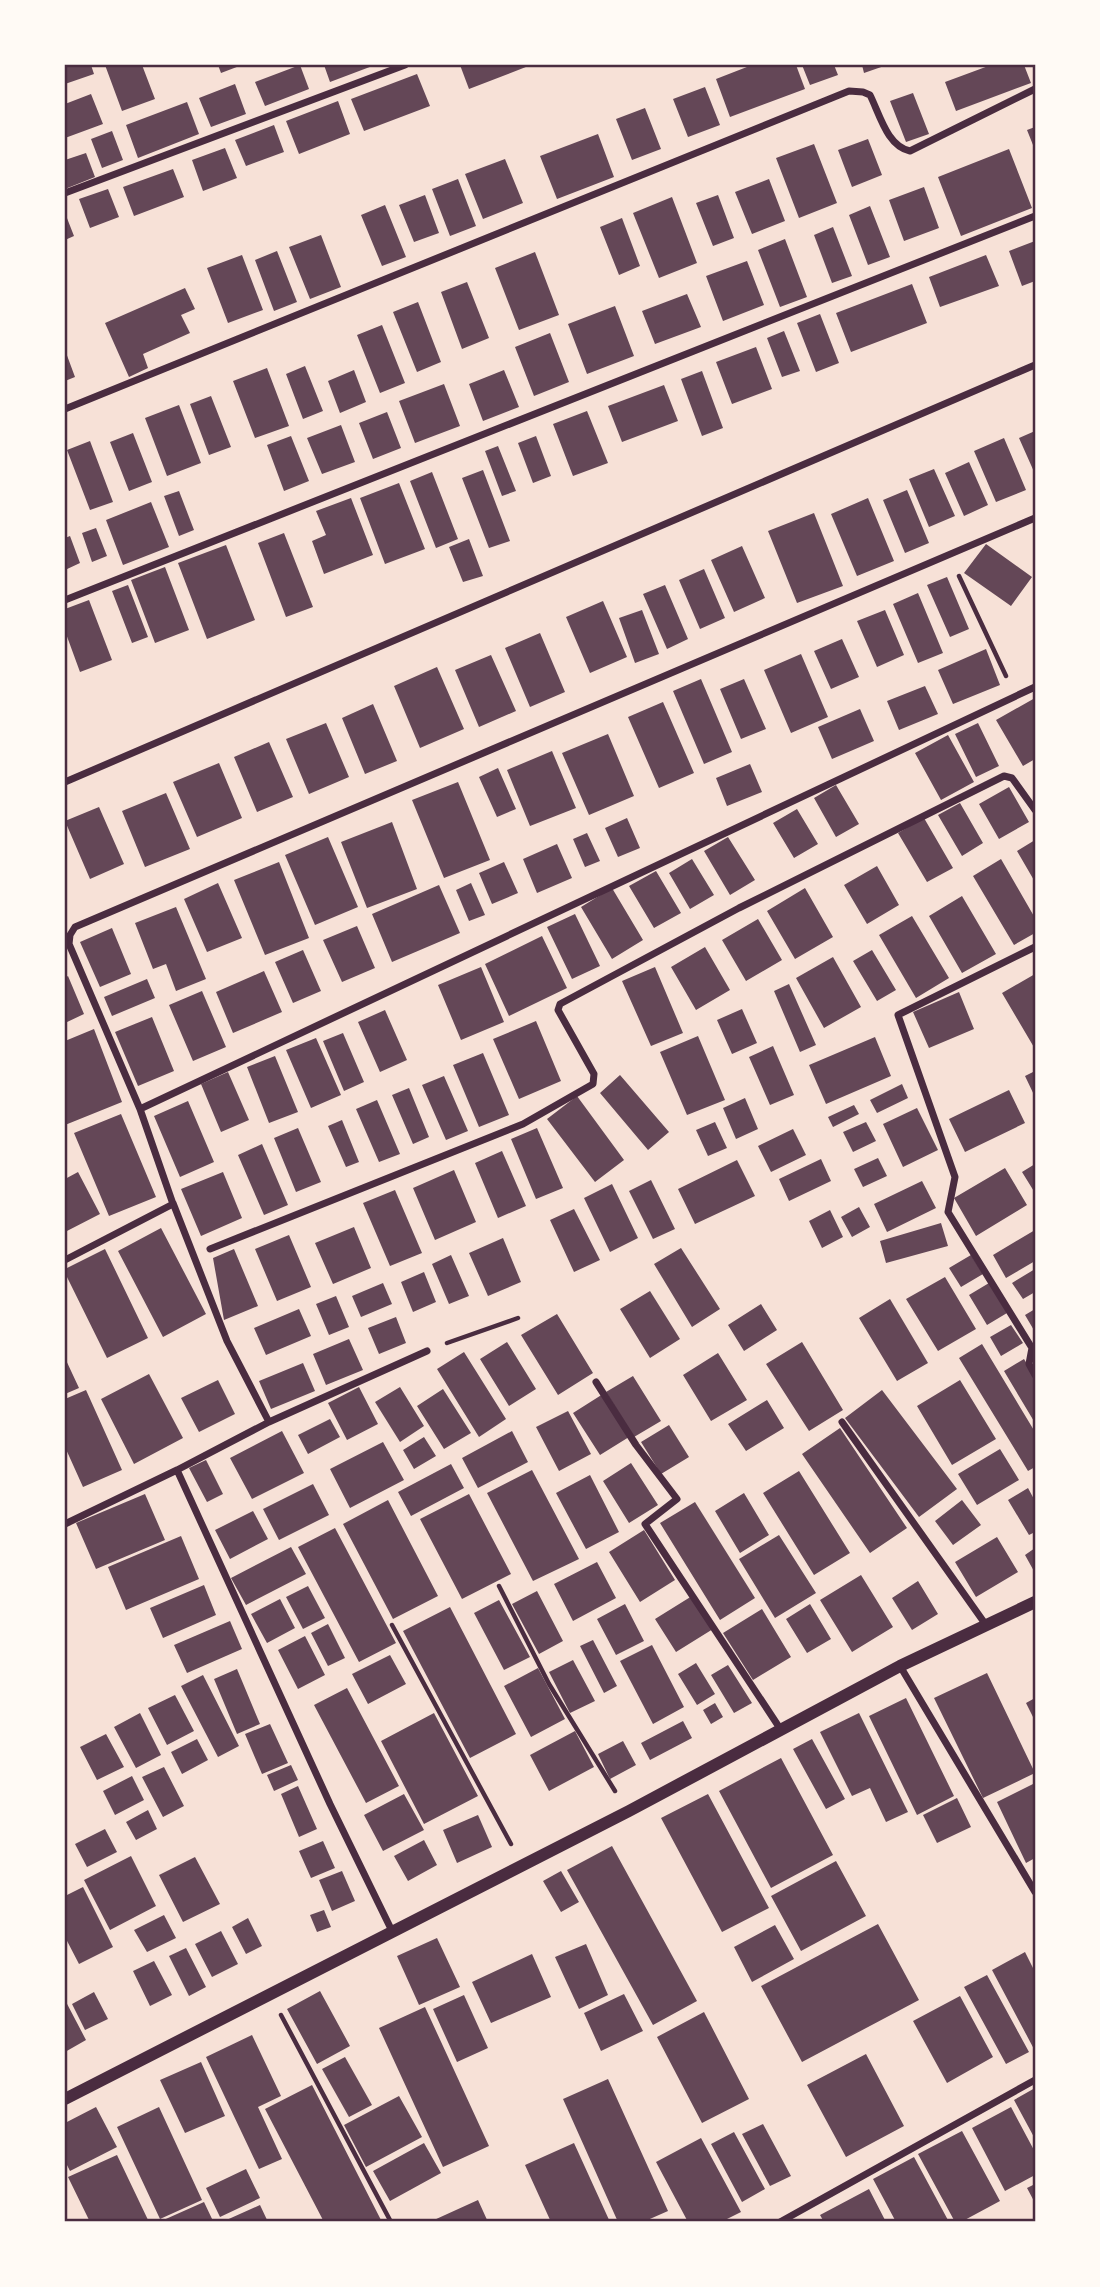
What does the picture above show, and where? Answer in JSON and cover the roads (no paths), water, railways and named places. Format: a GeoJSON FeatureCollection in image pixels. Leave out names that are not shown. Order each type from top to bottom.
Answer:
{"type":"FeatureCollection","features":[{"type":"Feature","properties":{"kind":"street"},"geometry":{"type":"LineString","coordinates":[[65,193],[405,65]]}},
{"type":"Feature","properties":{"kind":"street"},"geometry":{"type":"LineString","coordinates":[[65,410],[849,91],[870,95],[891,141],[901,149],[909,151],[1035,89]]}},
{"type":"Feature","properties":{"kind":"street"},"geometry":{"type":"LineString","coordinates":[[65,600],[1035,216]]}},
{"type":"Feature","properties":{"kind":"street"},"geometry":{"type":"LineString","coordinates":[[65,782],[1035,365]]}},
{"type":"Feature","properties":{"kind":"street"},"geometry":{"type":"LineString","coordinates":[[269,1422],[227,1341],[139,1109],[69,944],[75,927],[1035,518]]}},
{"type":"Feature","properties":{"kind":"street"},"geometry":{"type":"LineString","coordinates":[[139,1109],[1035,687]]}},
{"type":"Feature","properties":{"kind":"street"},"geometry":{"type":"LineString","coordinates":[[210,1249],[523,1124],[593,1084],[594,1074],[558,1010],[560,1004],[727,914],[1004,776],[1013,778],[1035,810]]}},
{"type":"Feature","properties":{"kind":"street"},"geometry":{"type":"LineString","coordinates":[[1035,947],[898,1015],[955,1177],[948,1212],[1032,1348],[1029,1364],[1035,1375]]}},
{"type":"Feature","properties":{"kind":"street"},"geometry":{"type":"LineString","coordinates":[[65,1260],[173,1204],[172,1201]]}},
{"type":"Feature","properties":{"kind":"street"},"geometry":{"type":"LineString","coordinates":[[65,1524],[269,1422],[427,1351]]}},
{"type":"Feature","properties":{"kind":"street"},"geometry":{"type":"LineString","coordinates":[[596,1382],[636,1445],[677,1499],[645,1524],[781,1730]]}},
{"type":"Feature","properties":{"kind":"street"},"geometry":{"type":"LineString","coordinates":[[842,1422],[986,1625]]}},
{"type":"Feature","properties":{"kind":"street"},"geometry":{"type":"LineString","coordinates":[[177,1470],[330,1804],[393,1933]]}},
{"type":"Feature","properties":{"kind":"street"},"geometry":{"type":"LineString","coordinates":[[65,2099],[523,1866],[900,1666],[1035,1602]]}},
{"type":"Feature","properties":{"kind":"street"},"geometry":{"type":"LineString","coordinates":[[900,1666],[1035,1892]]}},
{"type":"Feature","properties":{"kind":"street"},"geometry":{"type":"LineString","coordinates":[[780,2222],[1035,2080]]}}]}
